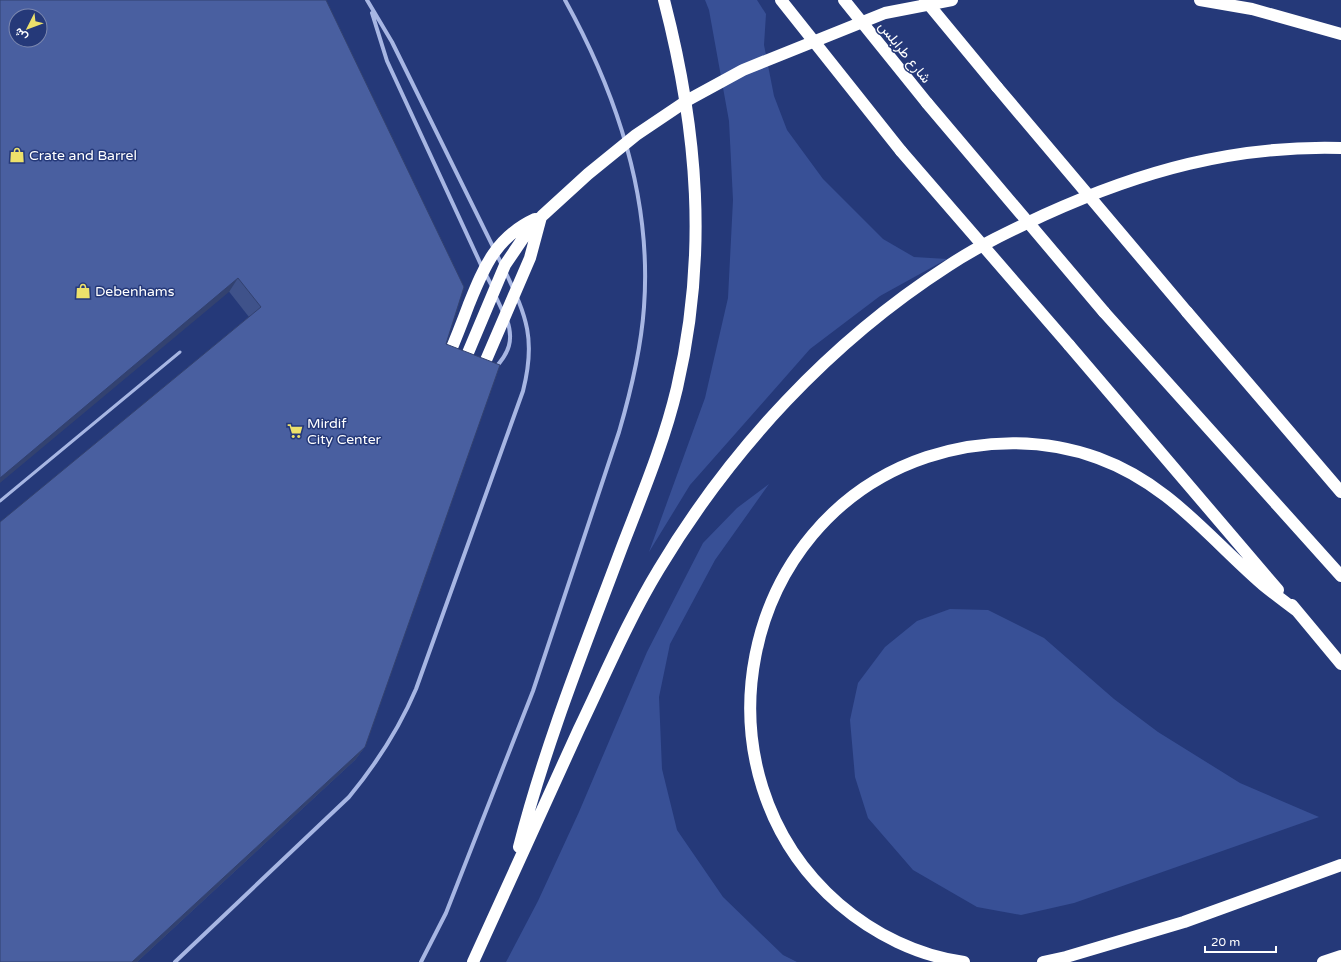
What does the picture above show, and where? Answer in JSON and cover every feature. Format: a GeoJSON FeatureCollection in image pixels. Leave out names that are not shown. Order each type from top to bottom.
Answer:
{"type":"FeatureCollection","features":[{"type":"Feature","properties":{"kind":"highway"},"geometry":{"type":"LineString","coordinates":[[511,877],[532,796],[554,726],[654,464],[677,389],[691,312],[697,234],[694,156],[686,95],[677,50],[664,0]]}},
{"type":"Feature","properties":{"kind":"highway"},"geometry":{"type":"LineString","coordinates":[[781,0],[901,151],[1069,345],[1341,664]]}},
{"type":"Feature","properties":{"kind":"highway","name":"شارع طرابلس"},"geometry":{"type":"LineString","coordinates":[[844,0],[927,103],[1104,312],[1341,576]]}},
{"type":"Feature","properties":{"kind":"highway"},"geometry":{"type":"LineString","coordinates":[[925,0],[997,88],[1341,492]]}},
{"type":"Feature","properties":{"kind":"highway"},"geometry":{"type":"LineString","coordinates":[[462,368],[505,265],[516,248],[542,216],[588,174],[636,135],[688,100],[743,70],[885,13],[952,0]]}},
{"type":"Feature","properties":{"kind":"highway"},"geometry":{"type":"LineString","coordinates":[[1200,0],[1252,9],[1341,34]]}},
{"type":"Feature","properties":{"kind":"highway"},"geometry":{"type":"LineString","coordinates":[[473,962],[624,634],[658,570],[696,512],[737,457],[782,404],[822,365],[865,328],[949,265],[990,242],[1074,201],[1125,181],[1188,162],[1261,150],[1341,148]]}},
{"type":"Feature","properties":{"kind":"highway"},"geometry":{"type":"LineString","coordinates":[[446,362],[487,262],[496,250],[516,230],[542,216]]}},
{"type":"Feature","properties":{"kind":"highway"},"geometry":{"type":"LineString","coordinates":[[485,373],[530,258],[542,216]]}},
{"type":"Feature","properties":{"kind":"highway"},"geometry":{"type":"LineString","coordinates":[[964,962],[928,954],[896,941],[854,916],[828,894],[805,868],[785,839],[770,808],[759,775],[752,742],[749,707],[751,673],[758,639],[768,606],[784,575],[802,546],[825,520],[851,497],[880,478],[910,463],[946,451],[984,444],[1007,443],[1060,447],[1098,458],[1132,473],[1165,494],[1210,533],[1262,584],[1297,612]]}},
{"type":"Feature","properties":{"kind":"highway"},"geometry":{"type":"LineString","coordinates":[[1043,962],[1066,957],[1184,922],[1341,865]]}},
{"type":"Feature","properties":{"kind":"highway"},"geometry":{"type":"LineString","coordinates":[[1323,962],[1341,956]]}},
{"type":"Feature","properties":{"kind":"street"},"geometry":{"type":"LineString","coordinates":[[175,962],[349,797],[370,772],[388,746],[404,718],[416,689],[524,391],[528,374],[529,340],[522,305],[400,59],[367,0]]}},
{"type":"Feature","properties":{"kind":"street"},"geometry":{"type":"LineString","coordinates":[[421,962],[446,913],[533,691],[619,432],[631,391],[639,349],[644,307],[644,257],[640,207],[630,158],[616,110],[598,64],[565,0]]}},
{"type":"Feature","properties":{"kind":"street"},"geometry":{"type":"LineString","coordinates":[[371,9],[387,61],[511,331],[511,342],[507,353],[485,373]]}},
{"type":"Feature","properties":{"kind":"lane"},"geometry":{"type":"LineString","coordinates":[[0,501],[180,352]]}},
{"type":"Feature","properties":{"kind":"shaded area"},"geometry":{"type":"Polygon","coordinates":[[[705,0],[757,0],[766,14],[764,45],[774,96],[787,130],[823,179],[883,239],[914,257],[947,259],[880,296],[810,349],[690,485],[649,552],[705,398],[728,298],[733,200],[729,121],[709,10],[705,0]]]}},
{"type":"Feature","properties":{"kind":"shaded area"},"geometry":{"type":"Polygon","coordinates":[[[769,484],[715,560],[670,644],[659,697],[662,769],[677,830],[723,897],[783,955],[797,962],[506,962],[538,901],[579,812],[647,652],[703,543],[737,508],[769,484]]]}},
{"type":"Feature","properties":{"kind":"shaded area"},"geometry":{"type":"Polygon","coordinates":[[[950,609],[988,610],[1044,638],[1114,699],[1158,732],[1240,783],[1319,817],[1074,903],[1021,915],[977,907],[913,870],[868,818],[855,777],[850,720],[858,683],[885,647],[917,621],[950,609]]]}},
{"type":"Feature","properties":{"kind":"building","name":"Mirdif City Center"},"geometry":{"type":"Polygon","coordinates":[[[0,0],[326,0],[464,287],[446,344],[500,365],[365,747],[132,962],[0,962],[0,522],[261,307],[238,278],[0,478],[0,0]]]}},
{"type":"Feature","properties":{"kind":"place","name":"Crate and Barrel"},"geometry":{"type":"Point","coordinates":[17,155]}},
{"type":"Feature","properties":{"kind":"place","name":"Debenhams"},"geometry":{"type":"Point","coordinates":[83,291]}},
{"type":"Feature","properties":{"kind":"place","name":"Mirdif City Center"},"geometry":{"type":"Point","coordinates":[295,431]}}]}
